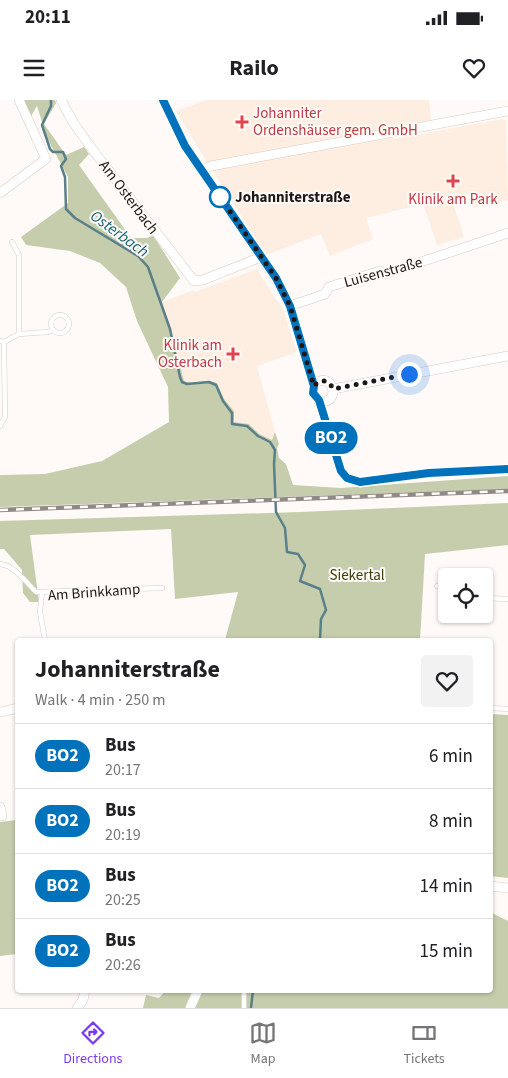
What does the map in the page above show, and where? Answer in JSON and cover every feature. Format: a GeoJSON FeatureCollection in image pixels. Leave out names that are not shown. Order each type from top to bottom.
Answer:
{"type":"FeatureCollection","features":[{"type":"Feature","properties":{"kind":"street"},"geometry":{"type":"LineString","coordinates":[[0,192],[46,159],[19,100]]}},
{"type":"Feature","properties":{"kind":"street","name":"Am Osterbach"},"geometry":{"type":"LineString","coordinates":[[61,100],[89,145],[194,281],[204,280],[261,257]]}},
{"type":"Feature","properties":{"kind":"street"},"geometry":{"type":"LineString","coordinates":[[163,100],[185,146],[276,278],[290,306],[314,386],[313,393],[319,400],[341,471],[347,478],[360,482],[429,473],[508,469]]}},
{"type":"Feature","properties":{"kind":"street"},"geometry":{"type":"LineString","coordinates":[[201,170],[211,166],[508,111]]}},
{"type":"Feature","properties":{"kind":"street","name":"Luisenstraße"},"geometry":{"type":"LineString","coordinates":[[290,306],[325,294],[329,287],[380,271],[385,274],[508,233]]}},
{"type":"Feature","properties":{"kind":"street"},"geometry":{"type":"LineString","coordinates":[[333,389],[508,356]]}},
{"type":"Feature","properties":{"kind":"street"},"geometry":{"type":"LineString","coordinates":[[314,386],[321,381],[332,385],[333,393],[329,399],[325,401],[319,400]]}},
{"type":"Feature","properties":{"kind":"street"},"geometry":{"type":"LineString","coordinates":[[0,712],[15,709]]}},
{"type":"Feature","properties":{"kind":"street"},"geometry":{"type":"LineString","coordinates":[[0,807],[2,816],[0,816]]}},
{"type":"Feature","properties":{"kind":"street"},"geometry":{"type":"LineString","coordinates":[[493,886],[508,888]]}},
{"type":"Feature","properties":{"kind":"street"},"geometry":{"type":"LineString","coordinates":[[77,1008],[83,1000],[84,993]]}},
{"type":"Feature","properties":{"kind":"street"},"geometry":{"type":"LineString","coordinates":[[190,1008],[197,993]]}},
{"type":"Feature","properties":{"kind":"lane"},"geometry":{"type":"LineString","coordinates":[[12,242],[19,255],[19,334]]}},
{"type":"Feature","properties":{"kind":"lane"},"geometry":{"type":"LineString","coordinates":[[0,426],[5,417],[2,342],[19,334],[53,330],[62,333],[67,331],[70,325],[68,319],[60,315],[55,317],[52,322],[53,330]]}},
{"type":"Feature","properties":{"kind":"lane"},"geometry":{"type":"LineString","coordinates":[[0,564],[13,570],[36,592],[42,592]]}},
{"type":"Feature","properties":{"kind":"lane","name":"Am Brinkkamp"},"geometry":{"type":"LineString","coordinates":[[45,638],[40,612],[42,592],[162,588]]}},
{"type":"Feature","properties":{"kind":"lane"},"geometry":{"type":"LineString","coordinates":[[493,598],[508,599]]}},
{"type":"Feature","properties":{"kind":"lane"},"geometry":{"type":"LineString","coordinates":[[493,708],[508,709]]}},
{"type":"Feature","properties":{"kind":"lane"},"geometry":{"type":"LineString","coordinates":[[244,993],[244,1008]]}},
{"type":"Feature","properties":{"kind":"shaded area"},"geometry":{"type":"Polygon","coordinates":[[[206,100],[429,100],[431,120],[389,128],[392,139],[503,119],[506,121],[508,200],[473,208],[468,193],[451,197],[464,237],[437,245],[423,204],[366,218],[373,239],[330,256],[321,234],[266,255],[176,111],[206,100]]]}},
{"type":"Feature","properties":{"kind":"shaded area","name":"Klinik am Osterbach"},"geometry":{"type":"Polygon","coordinates":[[[257,269],[282,307],[297,352],[257,366],[275,432],[272,441],[259,434],[249,424],[234,422],[234,411],[224,399],[217,383],[210,381],[184,381],[162,302],[257,269]]]}},
{"type":"Feature","properties":{"kind":"green space"},"geometry":{"type":"Polygon","coordinates":[[[23,100],[55,100],[56,103],[44,124],[66,155],[84,147],[89,154],[79,165],[131,238],[147,238],[153,235],[180,278],[162,302],[184,381],[217,383],[224,399],[234,411],[234,422],[249,424],[259,434],[272,440],[275,432],[279,444],[277,448],[279,458],[286,464],[293,485],[341,488],[508,476],[508,489],[0,507],[0,475],[45,474],[102,461],[169,422],[168,387],[137,321],[126,287],[100,263],[70,251],[26,245],[21,237],[68,203],[68,177],[47,138],[37,106],[31,116],[23,100]]]}},
{"type":"Feature","properties":{"kind":"green space","name":"Siekertal"},"geometry":{"type":"Polygon","coordinates":[[[508,503],[508,545],[425,554],[420,638],[226,638],[238,592],[175,599],[171,529],[30,535],[39,602],[30,602],[23,593],[22,570],[4,549],[0,549],[0,521],[300,512],[508,503]]]}},
{"type":"Feature","properties":{"kind":"green space"},"geometry":{"type":"Polygon","coordinates":[[[493,714],[508,715],[508,878],[493,876],[493,714]]]}},
{"type":"Feature","properties":{"kind":"green space"},"geometry":{"type":"Polygon","coordinates":[[[15,820],[15,954],[0,956],[0,822],[15,820]]]}},
{"type":"Feature","properties":{"kind":"green space"},"geometry":{"type":"Polygon","coordinates":[[[493,914],[508,921],[508,1008],[143,1008],[146,995],[159,998],[163,993],[493,993],[493,914]]]}},
{"type":"Feature","properties":{"kind":"waterway","name":"Osterbach"},"geometry":{"type":"LineString","coordinates":[[51,100],[51,106],[42,125],[50,149],[53,152],[63,152],[66,159],[61,166],[65,177],[66,209],[75,218],[138,256],[148,267],[170,329],[182,382],[187,384],[209,382],[216,385],[223,401],[232,413],[232,424],[247,426],[258,436],[270,442],[275,450],[276,512],[285,528],[287,552],[298,554],[305,565],[300,581],[320,589],[326,610],[321,619],[320,638]]}},
{"type":"Feature","properties":{"kind":"waterway","name":"Osterbach"},"geometry":{"type":"LineString","coordinates":[[251,1008],[253,993]]}},
{"type":"Feature","properties":{"kind":"railway"},"geometry":{"type":"LineString","coordinates":[[0,510],[508,491]]}},
{"type":"Feature","properties":{"kind":"bus line","name":"BO2"},"geometry":{"type":"LineString","coordinates":[[163,100],[185,146],[276,278],[290,306],[314,386],[313,393],[319,400],[341,471],[347,478],[360,482],[429,473],[508,469]]}},
{"type":"Feature","properties":{"kind":"place","name":"Johanniter Ordenshäuser gem. GmbH"},"geometry":{"type":"Point","coordinates":[242,122]}},
{"type":"Feature","properties":{"kind":"place","name":"Klinik am Park"},"geometry":{"type":"Point","coordinates":[453,181]}},
{"type":"Feature","properties":{"kind":"place","name":"Johanniterstraße"},"geometry":{"type":"Point","coordinates":[220,197]}},
{"type":"Feature","properties":{"kind":"place","name":"Klinik am Osterbach"},"geometry":{"type":"Point","coordinates":[233,354]}},
{"type":"Feature","properties":{"kind":"route"},"geometry":{"type":"LineString","coordinates":[[220,197],[276,278],[290,306],[314,386],[316,383],[325,381],[332,385],[333,389],[409,374]]}}]}
